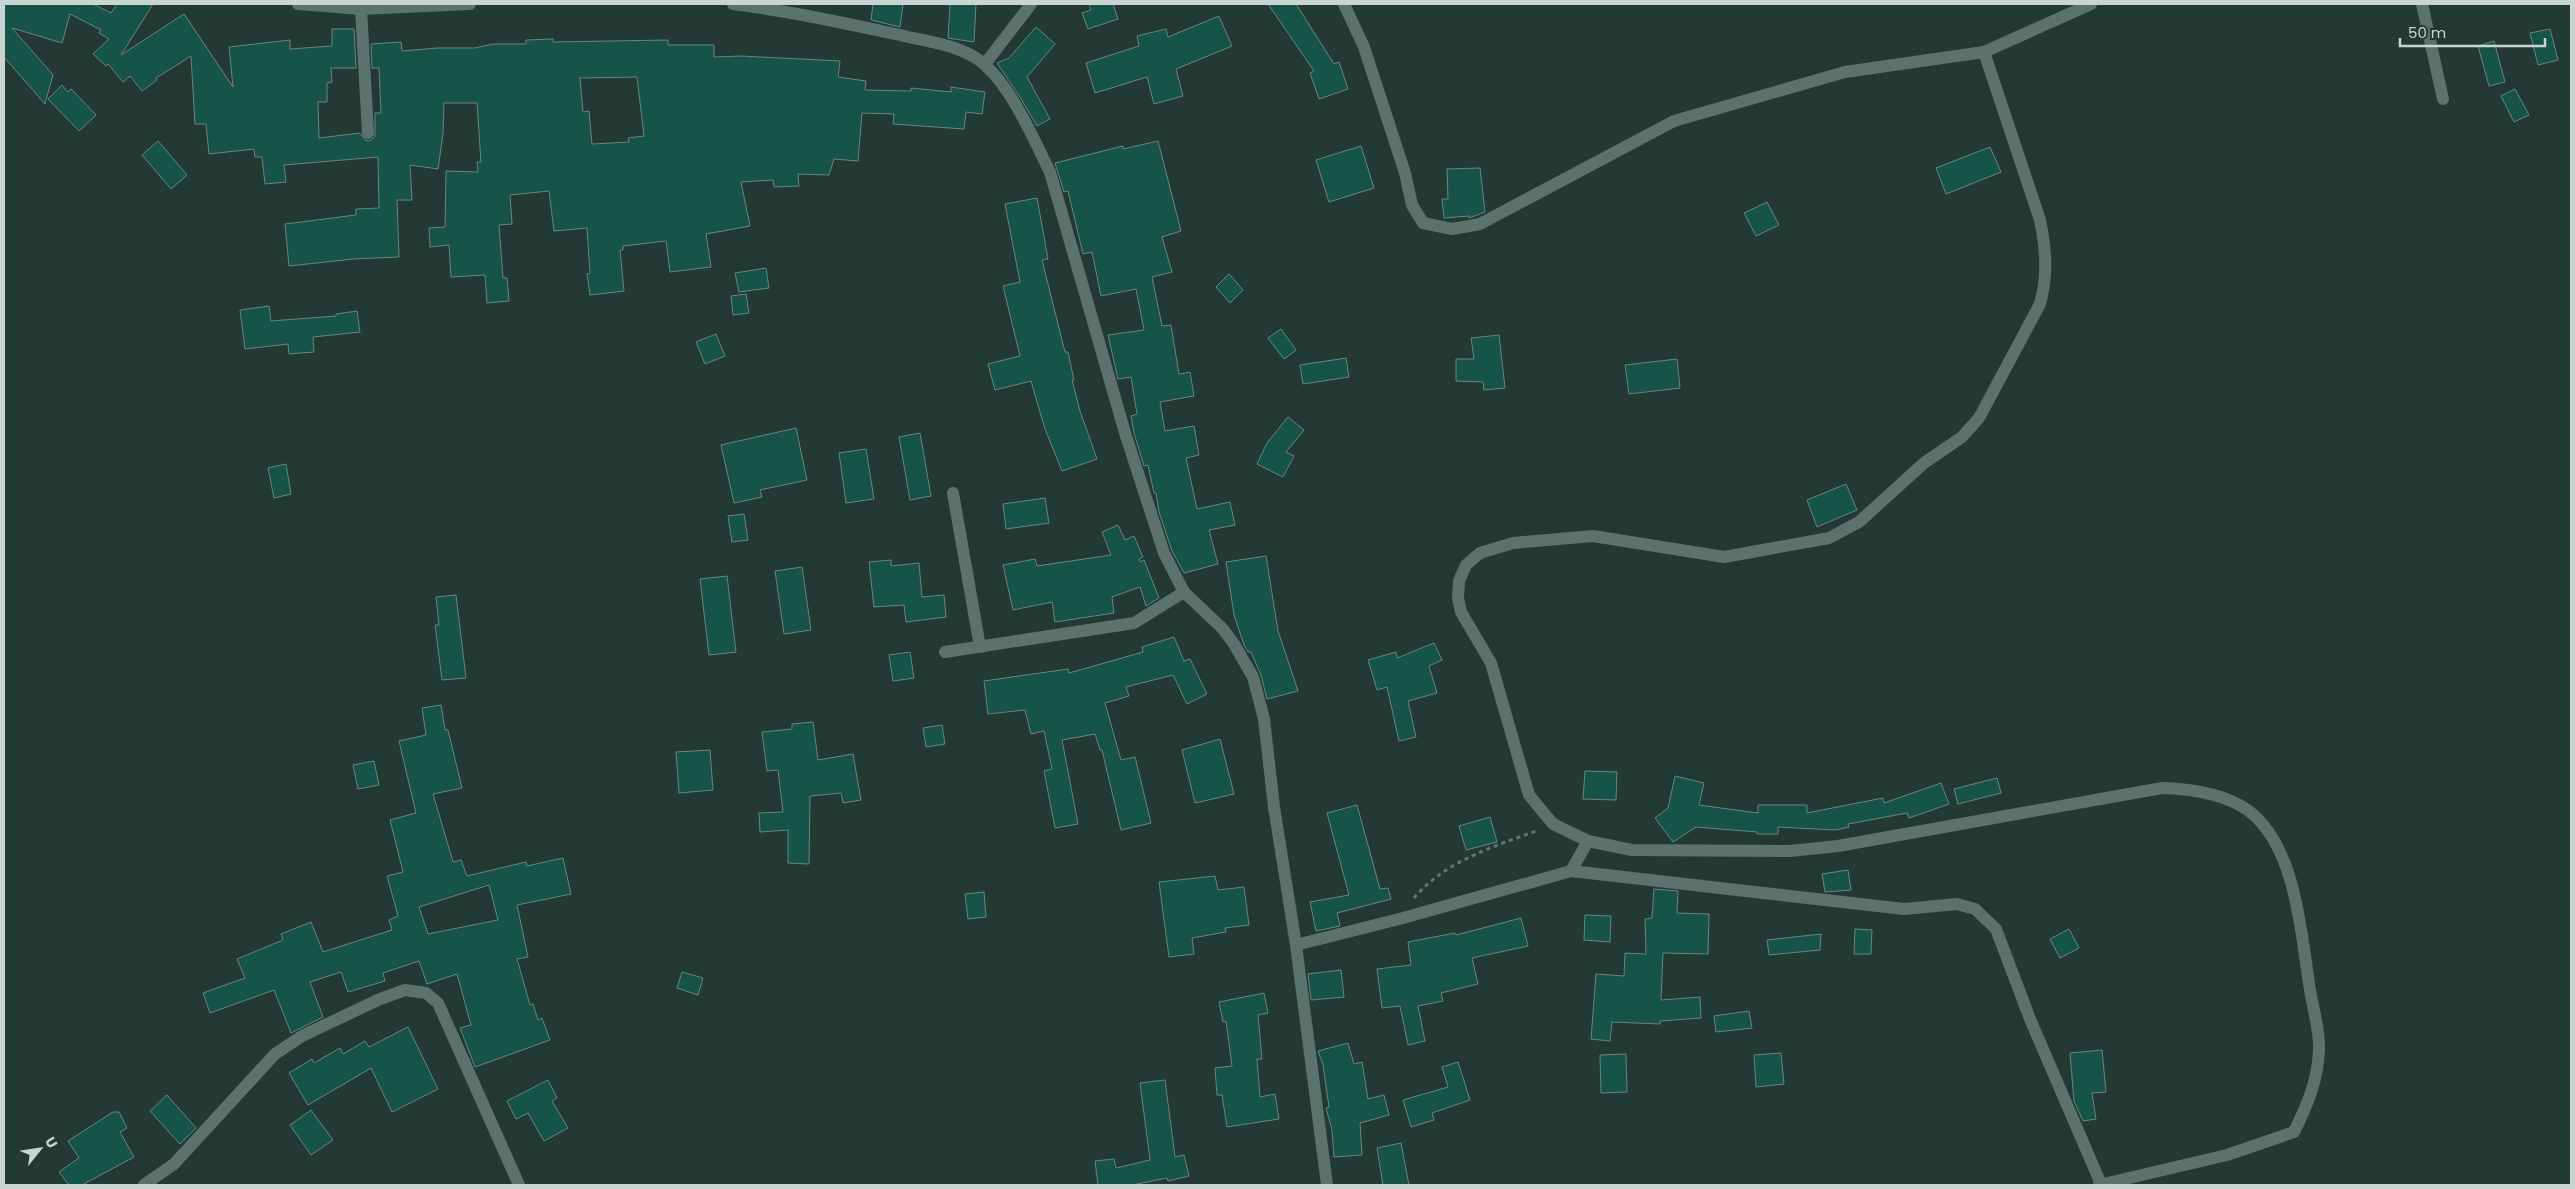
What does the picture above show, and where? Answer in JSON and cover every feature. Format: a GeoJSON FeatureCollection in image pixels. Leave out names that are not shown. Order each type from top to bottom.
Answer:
{"type":"FeatureCollection","features":[{"type":"Feature","properties":{"kind":"street"},"geometry":{"type":"LineString","coordinates":[[298,4],[362,8],[470,4]]}},
{"type":"Feature","properties":{"kind":"street"},"geometry":{"type":"LineString","coordinates":[[733,4],[798,12],[941,45],[968,54],[985,64],[1003,86],[1050,172],[1126,436],[1164,553],[1184,592],[1223,629],[1253,677],[1264,719],[1274,806],[1296,945],[1327,1185]]}},
{"type":"Feature","properties":{"kind":"street"},"geometry":{"type":"LineString","coordinates":[[985,64],[1031,4]]}},
{"type":"Feature","properties":{"kind":"street"},"geometry":{"type":"LineString","coordinates":[[1344,4],[1364,47],[1405,173],[1412,205],[1423,223],[1452,228],[1480,224],[1674,122],[1845,72],[1984,52],[2091,4]]}},
{"type":"Feature","properties":{"kind":"street"},"geometry":{"type":"LineString","coordinates":[[2422,4],[2443,99]]}},
{"type":"Feature","properties":{"kind":"street"},"geometry":{"type":"LineString","coordinates":[[362,8],[368,133]]}},
{"type":"Feature","properties":{"kind":"street"},"geometry":{"type":"LineString","coordinates":[[1296,945],[1403,918],[1571,871],[1904,909],[1958,904],[1974,909],[1996,929],[2030,1019],[2100,1185],[2226,1155],[2294,1132],[2311,1098],[2319,1049],[2294,897],[2284,861],[2268,833],[2249,811],[2214,796],[2190,789],[2162,788],[1838,846],[1799,850],[1632,850],[1588,841],[1553,824],[1529,795],[1492,663],[1461,612],[1458,598],[1459,580],[1466,565],[1480,553],[1495,546],[1585,536],[1601,536],[1724,557],[1829,538],[1859,522],[1924,463],[1962,437],[1979,418],[2040,304],[2045,284],[2044,241],[2040,220],[1984,52]]}},
{"type":"Feature","properties":{"kind":"street"},"geometry":{"type":"LineString","coordinates":[[953,493],[980,647]]}},
{"type":"Feature","properties":{"kind":"street"},"geometry":{"type":"LineString","coordinates":[[945,652],[1134,623],[1184,592]]}},
{"type":"Feature","properties":{"kind":"street"},"geometry":{"type":"LineString","coordinates":[[1571,871],[1588,841]]}},
{"type":"Feature","properties":{"kind":"street"},"geometry":{"type":"LineString","coordinates":[[144,1185],[174,1164],[275,1054],[302,1036],[380,999],[405,990],[426,993],[438,1003],[519,1185]]}},
{"type":"Feature","properties":{"kind":"path"},"geometry":{"type":"LineString","coordinates":[[1403,918],[1408,907],[1425,886],[1472,856],[1553,824]]}},
{"type":"Feature","properties":{"kind":"building"},"geometry":{"type":"Polygon","coordinates":[[[4,4],[93,4],[111,13],[117,4],[153,4],[121,55],[184,14],[233,87],[229,47],[290,40],[290,49],[332,46],[332,29],[354,29],[356,68],[331,68],[332,82],[327,83],[327,102],[318,102],[319,138],[360,133],[365,140],[369,141],[375,137],[375,113],[381,113],[379,68],[372,68],[371,44],[401,42],[402,51],[437,48],[474,48],[494,44],[526,44],[526,40],[553,39],[553,42],[668,40],[668,45],[714,45],[714,57],[741,56],[840,61],[838,77],[866,81],[865,90],[911,91],[911,88],[951,92],[951,87],[985,92],[982,114],[966,112],[964,129],[893,124],[894,114],[862,113],[858,161],[834,159],[829,175],[798,174],[799,186],[774,187],[773,180],[741,182],[750,226],[706,234],[711,267],[670,272],[666,241],[623,246],[623,250],[620,250],[624,291],[590,295],[587,274],[590,273],[587,228],[554,231],[549,191],[510,195],[512,224],[499,225],[503,278],[507,278],[509,301],[487,303],[485,275],[451,277],[449,245],[430,247],[429,228],[445,227],[446,171],[478,172],[477,162],[481,162],[477,103],[444,103],[443,134],[438,169],[410,165],[412,200],[397,200],[399,257],[353,259],[289,266],[285,224],[356,215],[356,209],[379,208],[378,157],[284,165],[286,182],[265,184],[262,157],[255,157],[254,149],[209,154],[206,124],[195,124],[191,56],[156,78],[157,80],[142,91],[130,76],[123,82],[108,64],[106,66],[93,54],[109,39],[99,33],[101,30],[70,14],[62,43],[12,28],[53,75],[45,104],[4,57],[4,4]],[[637,77],[580,78],[583,112],[589,111],[592,144],[629,142],[628,138],[644,136],[637,77]]]}},
{"type":"Feature","properties":{"kind":"building"},"geometry":{"type":"Polygon","coordinates":[[[873,4],[903,4],[900,27],[871,20],[873,4]]]}},
{"type":"Feature","properties":{"kind":"building"},"geometry":{"type":"Polygon","coordinates":[[[950,4],[976,4],[974,42],[948,38],[950,4]]]}},
{"type":"Feature","properties":{"kind":"building"},"geometry":{"type":"Polygon","coordinates":[[[1089,4],[1113,4],[1118,19],[1088,29],[1082,13],[1091,10],[1089,4]]]}},
{"type":"Feature","properties":{"kind":"building"},"geometry":{"type":"Polygon","coordinates":[[[1268,4],[1296,4],[1334,64],[1339,62],[1348,89],[1319,99],[1310,73],[1314,71],[1268,4]]]}},
{"type":"Feature","properties":{"kind":"building"},"geometry":{"type":"Polygon","coordinates":[[[1219,16],[1232,46],[1176,69],[1183,96],[1154,104],[1147,77],[1095,93],[1086,63],[1139,46],[1137,36],[1166,29],[1168,37],[1219,16]]]}},
{"type":"Feature","properties":{"kind":"building"},"geometry":{"type":"Polygon","coordinates":[[[1036,27],[1055,44],[1027,77],[1050,119],[1037,126],[997,63],[1009,58],[1036,27]]]}},
{"type":"Feature","properties":{"kind":"building"},"geometry":{"type":"Polygon","coordinates":[[[2550,29],[2558,60],[2538,65],[2530,33],[2550,29]]]}},
{"type":"Feature","properties":{"kind":"building"},"geometry":{"type":"Polygon","coordinates":[[[2494,41],[2505,82],[2489,86],[2478,46],[2494,41]]]}},
{"type":"Feature","properties":{"kind":"building"},"geometry":{"type":"Polygon","coordinates":[[[62,85],[68,92],[71,89],[96,115],[79,131],[48,99],[62,85]]]}},
{"type":"Feature","properties":{"kind":"building"},"geometry":{"type":"Polygon","coordinates":[[[2515,89],[2529,115],[2514,122],[2501,96],[2515,89]]]}},
{"type":"Feature","properties":{"kind":"building"},"geometry":{"type":"Polygon","coordinates":[[[158,141],[187,175],[171,189],[142,155],[158,141]]]}},
{"type":"Feature","properties":{"kind":"building"},"geometry":{"type":"Polygon","coordinates":[[[1158,141],[1181,231],[1162,237],[1172,272],[1152,277],[1162,326],[1171,325],[1179,374],[1190,372],[1194,396],[1160,402],[1165,431],[1194,426],[1199,455],[1186,458],[1197,509],[1230,502],[1235,525],[1209,530],[1218,564],[1184,573],[1172,551],[1159,512],[1148,465],[1144,466],[1134,433],[1131,416],[1137,414],[1131,377],[1118,379],[1108,335],[1144,330],[1136,289],[1101,296],[1092,252],[1083,254],[1068,191],[1064,192],[1055,163],[1123,146],[1123,149],[1158,141]]]}},
{"type":"Feature","properties":{"kind":"building"},"geometry":{"type":"Polygon","coordinates":[[[1361,146],[1374,188],[1329,202],[1316,160],[1361,146]]]}},
{"type":"Feature","properties":{"kind":"building"},"geometry":{"type":"Polygon","coordinates":[[[1990,147],[2001,172],[1946,194],[1936,168],[1990,147]]]}},
{"type":"Feature","properties":{"kind":"building"},"geometry":{"type":"Polygon","coordinates":[[[1480,168],[1485,212],[1469,218],[1469,216],[1444,218],[1442,199],[1448,199],[1447,169],[1480,168]]]}},
{"type":"Feature","properties":{"kind":"building"},"geometry":{"type":"Polygon","coordinates":[[[1037,198],[1048,259],[1042,260],[1065,352],[1068,352],[1074,380],[1072,380],[1080,411],[1097,459],[1062,471],[1045,429],[1031,381],[995,390],[988,364],[1020,356],[1003,286],[1020,282],[1005,204],[1037,198]]]}},
{"type":"Feature","properties":{"kind":"building"},"geometry":{"type":"Polygon","coordinates":[[[1767,202],[1779,225],[1756,236],[1744,213],[1767,202]]]}},
{"type":"Feature","properties":{"kind":"building"},"geometry":{"type":"Polygon","coordinates":[[[766,268],[769,288],[739,292],[735,273],[766,268]]]}},
{"type":"Feature","properties":{"kind":"building"},"geometry":{"type":"Polygon","coordinates":[[[1229,274],[1243,290],[1230,303],[1216,287],[1229,274]]]}},
{"type":"Feature","properties":{"kind":"building"},"geometry":{"type":"Polygon","coordinates":[[[746,294],[749,313],[733,315],[731,296],[746,294]]]}},
{"type":"Feature","properties":{"kind":"building"},"geometry":{"type":"Polygon","coordinates":[[[269,306],[271,321],[336,316],[336,314],[357,311],[360,332],[313,337],[314,352],[289,354],[288,344],[245,349],[240,310],[269,306]]]}},
{"type":"Feature","properties":{"kind":"building"},"geometry":{"type":"Polygon","coordinates":[[[1281,329],[1296,350],[1284,359],[1268,338],[1281,329]]]}},
{"type":"Feature","properties":{"kind":"building"},"geometry":{"type":"Polygon","coordinates":[[[716,334],[725,356],[705,364],[696,342],[716,334]]]}},
{"type":"Feature","properties":{"kind":"building"},"geometry":{"type":"Polygon","coordinates":[[[1499,335],[1505,388],[1484,390],[1483,382],[1456,381],[1456,359],[1474,359],[1471,338],[1499,335]]]}},
{"type":"Feature","properties":{"kind":"building"},"geometry":{"type":"Polygon","coordinates":[[[1346,358],[1349,377],[1303,384],[1300,365],[1346,358]]]}},
{"type":"Feature","properties":{"kind":"building"},"geometry":{"type":"Polygon","coordinates":[[[1677,359],[1680,388],[1629,394],[1625,365],[1677,359]]]}},
{"type":"Feature","properties":{"kind":"building"},"geometry":{"type":"Polygon","coordinates":[[[1288,417],[1304,430],[1286,452],[1294,456],[1283,477],[1257,464],[1267,443],[1288,417]]]}},
{"type":"Feature","properties":{"kind":"building"},"geometry":{"type":"Polygon","coordinates":[[[796,428],[807,480],[760,490],[762,497],[734,503],[721,445],[796,428]]]}},
{"type":"Feature","properties":{"kind":"building"},"geometry":{"type":"Polygon","coordinates":[[[920,433],[931,496],[910,500],[899,437],[920,433]]]}},
{"type":"Feature","properties":{"kind":"building"},"geometry":{"type":"Polygon","coordinates":[[[866,449],[874,499],[846,503],[839,453],[866,449]]]}},
{"type":"Feature","properties":{"kind":"building"},"geometry":{"type":"Polygon","coordinates":[[[286,464],[291,494],[274,498],[268,468],[286,464]]]}},
{"type":"Feature","properties":{"kind":"building"},"geometry":{"type":"Polygon","coordinates":[[[1846,484],[1857,510],[1817,527],[1807,500],[1846,484]]]}},
{"type":"Feature","properties":{"kind":"building"},"geometry":{"type":"Polygon","coordinates":[[[1045,498],[1049,523],[1006,529],[1003,504],[1045,498]]]}},
{"type":"Feature","properties":{"kind":"building"},"geometry":{"type":"Polygon","coordinates":[[[744,514],[748,540],[732,542],[728,516],[744,514]]]}},
{"type":"Feature","properties":{"kind":"building"},"geometry":{"type":"Polygon","coordinates":[[[1118,525],[1125,540],[1134,536],[1143,557],[1139,559],[1140,562],[1144,560],[1159,598],[1146,606],[1140,587],[1112,597],[1114,613],[1055,622],[1052,602],[1013,610],[1003,565],[1035,559],[1037,566],[1111,555],[1102,532],[1118,525]]]}},
{"type":"Feature","properties":{"kind":"building"},"geometry":{"type":"Polygon","coordinates":[[[1266,556],[1278,631],[1298,691],[1267,699],[1261,675],[1251,652],[1248,652],[1244,645],[1234,615],[1226,562],[1266,556]]]}},
{"type":"Feature","properties":{"kind":"building"},"geometry":{"type":"Polygon","coordinates":[[[891,560],[891,566],[919,563],[922,597],[944,595],[946,617],[906,622],[904,605],[874,607],[869,562],[891,560]]]}},
{"type":"Feature","properties":{"kind":"building"},"geometry":{"type":"Polygon","coordinates":[[[802,567],[811,630],[784,634],[775,571],[802,567]]]}},
{"type":"Feature","properties":{"kind":"building"},"geometry":{"type":"Polygon","coordinates":[[[727,576],[736,652],[709,655],[700,579],[727,576]]]}},
{"type":"Feature","properties":{"kind":"building"},"geometry":{"type":"Polygon","coordinates":[[[456,595],[466,678],[442,680],[435,625],[439,625],[436,597],[456,595]]]}},
{"type":"Feature","properties":{"kind":"building"},"geometry":{"type":"Polygon","coordinates":[[[1174,637],[1184,661],[1190,659],[1207,694],[1187,704],[1173,675],[1126,687],[1129,696],[1105,703],[1121,760],[1135,757],[1151,823],[1121,830],[1102,750],[1100,750],[1095,734],[1062,740],[1078,824],[1055,828],[1044,771],[1052,769],[1044,731],[1031,734],[1025,710],[988,714],[984,681],[1068,669],[1069,673],[1143,652],[1142,647],[1174,637]]]}},
{"type":"Feature","properties":{"kind":"building"},"geometry":{"type":"Polygon","coordinates":[[[1434,643],[1442,660],[1429,666],[1437,693],[1408,701],[1416,737],[1399,741],[1387,687],[1377,690],[1368,660],[1396,652],[1397,658],[1434,643]]]}},
{"type":"Feature","properties":{"kind":"building"},"geometry":{"type":"Polygon","coordinates":[[[910,652],[914,678],[893,681],[889,655],[910,652]]]}},
{"type":"Feature","properties":{"kind":"building"},"geometry":{"type":"Polygon","coordinates":[[[441,705],[445,730],[448,730],[462,788],[433,794],[453,862],[461,860],[467,876],[526,862],[527,866],[563,858],[571,894],[517,905],[528,957],[517,959],[530,1005],[533,1004],[538,1020],[542,1018],[550,1040],[475,1067],[460,1028],[471,1025],[457,974],[427,984],[419,961],[383,973],[385,981],[348,992],[341,972],[310,982],[323,1017],[291,1033],[274,990],[210,1013],[203,993],[245,978],[237,959],[283,940],[281,934],[311,922],[323,952],[392,930],[389,920],[398,916],[387,876],[403,872],[390,820],[416,813],[399,741],[426,735],[422,708],[441,705]],[[489,885],[419,907],[428,934],[498,920],[489,885]]]}},
{"type":"Feature","properties":{"kind":"building"},"geometry":{"type":"Polygon","coordinates":[[[813,722],[818,760],[853,754],[861,800],[843,803],[841,793],[810,796],[809,864],[788,863],[788,830],[760,832],[759,813],[783,812],[778,770],[767,771],[762,732],[792,729],[792,724],[813,722]]]}},
{"type":"Feature","properties":{"kind":"building"},"geometry":{"type":"Polygon","coordinates":[[[942,725],[945,744],[926,747],[923,728],[942,725]]]}},
{"type":"Feature","properties":{"kind":"building"},"geometry":{"type":"Polygon","coordinates":[[[1220,739],[1234,794],[1195,803],[1182,750],[1220,739]]]}},
{"type":"Feature","properties":{"kind":"building"},"geometry":{"type":"Polygon","coordinates":[[[710,750],[713,790],[679,793],[676,752],[710,750]]]}},
{"type":"Feature","properties":{"kind":"building"},"geometry":{"type":"Polygon","coordinates":[[[374,761],[379,785],[358,789],[353,765],[374,761]]]}},
{"type":"Feature","properties":{"kind":"building"},"geometry":{"type":"Polygon","coordinates":[[[1585,771],[1617,772],[1616,800],[1583,799],[1585,771]]]}},
{"type":"Feature","properties":{"kind":"building"},"geometry":{"type":"Polygon","coordinates":[[[1675,776],[1704,783],[1699,805],[1758,813],[1758,805],[1807,805],[1807,813],[1883,798],[1884,803],[1941,783],[1949,804],[1909,818],[1907,813],[1848,824],[1849,827],[1836,830],[1778,827],[1778,834],[1757,834],[1757,832],[1696,827],[1673,842],[1655,818],[1668,808],[1675,776]]]}},
{"type":"Feature","properties":{"kind":"building"},"geometry":{"type":"Polygon","coordinates":[[[1997,778],[2001,793],[1958,804],[1954,789],[1997,778]]]}},
{"type":"Feature","properties":{"kind":"building"},"geometry":{"type":"Polygon","coordinates":[[[1357,805],[1380,889],[1388,888],[1391,899],[1337,913],[1340,926],[1316,931],[1310,902],[1349,895],[1327,813],[1357,805]]]}},
{"type":"Feature","properties":{"kind":"building"},"geometry":{"type":"Polygon","coordinates":[[[1490,817],[1497,842],[1466,850],[1459,826],[1490,817]]]}},
{"type":"Feature","properties":{"kind":"building"},"geometry":{"type":"Polygon","coordinates":[[[1848,870],[1851,890],[1825,892],[1822,874],[1848,870]]]}},
{"type":"Feature","properties":{"kind":"building"},"geometry":{"type":"Polygon","coordinates":[[[1215,876],[1218,890],[1244,887],[1249,925],[1225,928],[1226,932],[1192,938],[1194,954],[1169,957],[1159,882],[1215,876]]]}},
{"type":"Feature","properties":{"kind":"building"},"geometry":{"type":"Polygon","coordinates":[[[1654,889],[1678,891],[1677,913],[1709,914],[1708,954],[1663,953],[1661,1000],[1700,997],[1701,1018],[1660,1021],[1660,1024],[1612,1022],[1610,1041],[1591,1039],[1596,974],[1624,976],[1625,953],[1646,954],[1645,919],[1652,918],[1654,889]]]}},
{"type":"Feature","properties":{"kind":"building"},"geometry":{"type":"Polygon","coordinates":[[[984,892],[986,917],[968,919],[965,894],[984,892]]]}},
{"type":"Feature","properties":{"kind":"building"},"geometry":{"type":"Polygon","coordinates":[[[1585,915],[1611,916],[1610,942],[1584,940],[1585,915]]]}},
{"type":"Feature","properties":{"kind":"building"},"geometry":{"type":"Polygon","coordinates":[[[1521,918],[1528,946],[1472,958],[1478,984],[1441,993],[1443,1001],[1418,1006],[1425,1041],[1408,1045],[1400,1006],[1382,1008],[1377,969],[1411,965],[1408,942],[1455,933],[1456,935],[1521,918]]]}},
{"type":"Feature","properties":{"kind":"building"},"geometry":{"type":"Polygon","coordinates":[[[1855,929],[1872,930],[1871,954],[1854,954],[1855,929]]]}},
{"type":"Feature","properties":{"kind":"building"},"geometry":{"type":"Polygon","coordinates":[[[2069,929],[2079,948],[2060,958],[2050,939],[2069,929]]]}},
{"type":"Feature","properties":{"kind":"building"},"geometry":{"type":"Polygon","coordinates":[[[1821,934],[1820,950],[1769,955],[1767,940],[1821,934]]]}},
{"type":"Feature","properties":{"kind":"building"},"geometry":{"type":"Polygon","coordinates":[[[1341,970],[1344,997],[1311,1000],[1308,974],[1341,970]]]}},
{"type":"Feature","properties":{"kind":"building"},"geometry":{"type":"Polygon","coordinates":[[[682,972],[703,978],[698,995],[677,988],[682,972]]]}},
{"type":"Feature","properties":{"kind":"building"},"geometry":{"type":"Polygon","coordinates":[[[1264,993],[1268,1013],[1258,1015],[1262,1059],[1257,1059],[1260,1097],[1275,1094],[1279,1119],[1227,1127],[1222,1095],[1217,1095],[1215,1068],[1232,1066],[1226,1021],[1223,1022],[1219,1002],[1264,993]]]}},
{"type":"Feature","properties":{"kind":"building"},"geometry":{"type":"Polygon","coordinates":[[[1749,1011],[1752,1028],[1716,1032],[1714,1016],[1749,1011]]]}},
{"type":"Feature","properties":{"kind":"building"},"geometry":{"type":"Polygon","coordinates":[[[408,1027],[438,1089],[392,1112],[371,1068],[308,1105],[289,1073],[312,1059],[314,1063],[340,1048],[343,1054],[365,1041],[369,1047],[408,1027]]]}},
{"type":"Feature","properties":{"kind":"building"},"geometry":{"type":"Polygon","coordinates":[[[1348,1043],[1354,1064],[1362,1062],[1368,1099],[1384,1095],[1389,1115],[1360,1123],[1362,1155],[1334,1157],[1332,1130],[1326,1108],[1329,1107],[1323,1065],[1318,1051],[1348,1043]]]}},
{"type":"Feature","properties":{"kind":"building"},"geometry":{"type":"Polygon","coordinates":[[[2102,1050],[2106,1092],[2092,1093],[2096,1119],[2083,1121],[2074,1101],[2070,1053],[2102,1050]]]}},
{"type":"Feature","properties":{"kind":"building"},"geometry":{"type":"Polygon","coordinates":[[[1781,1053],[1784,1084],[1756,1087],[1754,1055],[1781,1053]]]}},
{"type":"Feature","properties":{"kind":"building"},"geometry":{"type":"Polygon","coordinates":[[[1626,1054],[1627,1092],[1601,1093],[1600,1055],[1626,1054]]]}},
{"type":"Feature","properties":{"kind":"building"},"geometry":{"type":"Polygon","coordinates":[[[1458,1062],[1470,1100],[1432,1113],[1434,1120],[1411,1127],[1403,1100],[1448,1087],[1442,1067],[1458,1062]]]}},
{"type":"Feature","properties":{"kind":"building"},"geometry":{"type":"Polygon","coordinates":[[[548,1080],[557,1098],[552,1101],[568,1128],[544,1141],[528,1113],[516,1119],[507,1101],[548,1080]]]}},
{"type":"Feature","properties":{"kind":"building"},"geometry":{"type":"Polygon","coordinates":[[[1165,1080],[1175,1157],[1184,1155],[1189,1176],[1168,1181],[1167,1178],[1132,1185],[1098,1185],[1095,1161],[1114,1159],[1116,1168],[1150,1160],[1140,1083],[1165,1080]]]}},
{"type":"Feature","properties":{"kind":"building"},"geometry":{"type":"Polygon","coordinates":[[[167,1095],[196,1128],[180,1144],[150,1111],[167,1095]]]}},
{"type":"Feature","properties":{"kind":"building"},"geometry":{"type":"Polygon","coordinates":[[[311,1110],[333,1140],[311,1155],[290,1125],[311,1110]]]}},
{"type":"Feature","properties":{"kind":"building"},"geometry":{"type":"Polygon","coordinates":[[[113,1112],[119,1112],[127,1128],[120,1132],[134,1157],[82,1185],[69,1185],[59,1172],[79,1158],[68,1141],[113,1112]]]}},
{"type":"Feature","properties":{"kind":"building"},"geometry":{"type":"Polygon","coordinates":[[[1401,1143],[1409,1185],[1383,1185],[1377,1148],[1401,1143]]]}}]}
